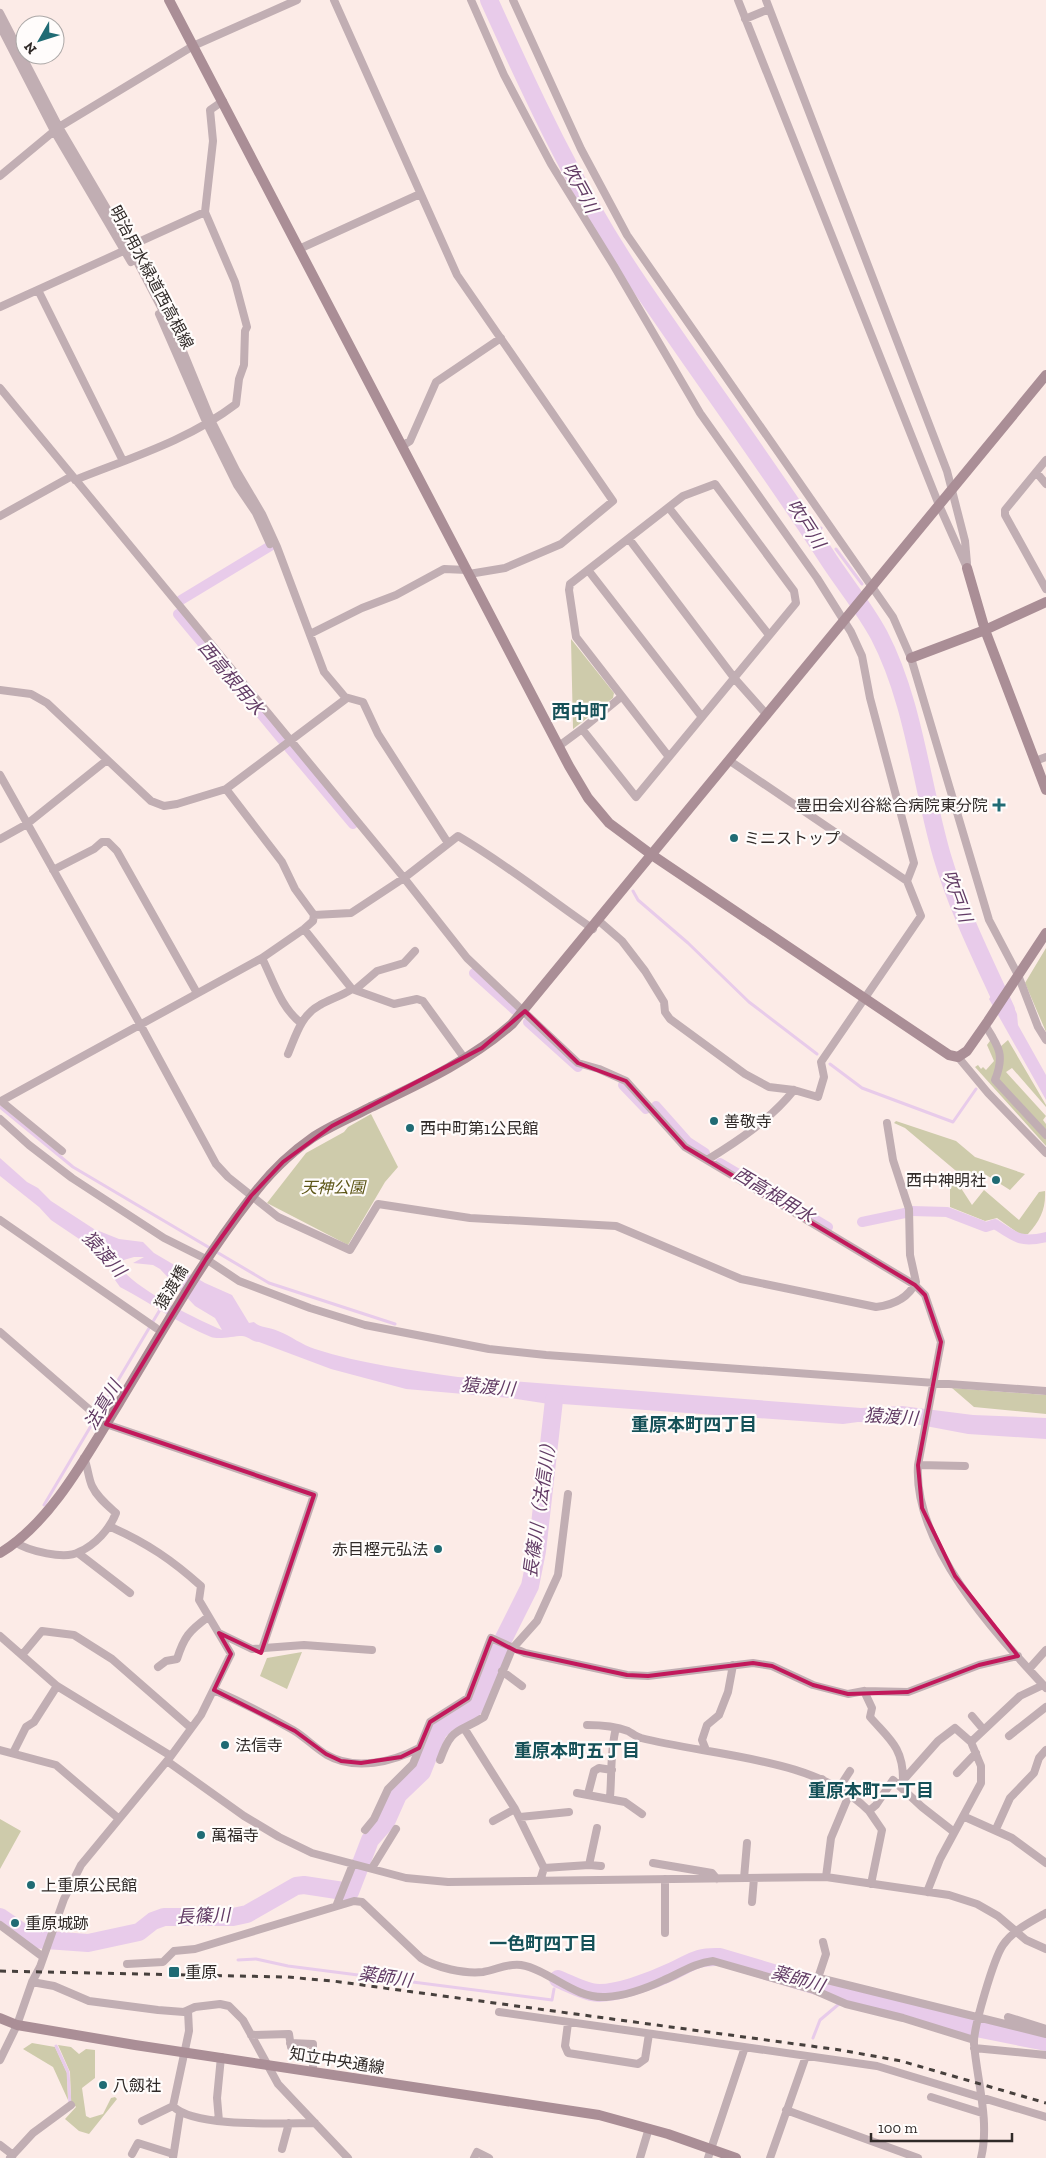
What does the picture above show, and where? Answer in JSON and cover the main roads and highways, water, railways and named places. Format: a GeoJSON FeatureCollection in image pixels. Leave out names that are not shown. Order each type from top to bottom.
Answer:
{"type":"FeatureCollection","features":[{"type":"Feature","properties":{"kind":"water"},"geometry":{"type":"Polygon","coordinates":[[[1002,981],[1017,1014],[1018,1025],[1046,1075],[1046,1100],[989,999],[1002,981]]]}},
{"type":"Feature","properties":{"kind":"water","name":"猿渡川"},"geometry":{"type":"Polygon","coordinates":[[[0,1158],[27,1182],[38,1188],[51,1201],[94,1229],[119,1239],[143,1242],[154,1253],[205,1283],[232,1295],[249,1323],[254,1322],[283,1333],[310,1347],[350,1359],[458,1377],[861,1408],[902,1406],[973,1415],[1046,1418],[1046,1439],[968,1434],[915,1424],[858,1422],[843,1424],[562,1404],[556,1423],[546,1421],[549,1404],[510,1398],[406,1389],[331,1369],[244,1336],[214,1338],[199,1332],[120,1287],[109,1264],[97,1251],[51,1220],[39,1207],[0,1176],[0,1158]],[[134,1257],[117,1262],[134,1281],[148,1291],[180,1310],[222,1330],[215,1318],[195,1306],[160,1269],[153,1265],[133,1263],[144,1257],[134,1257]]]}},
{"type":"Feature","properties":{"kind":"waterway","name":"吹戸川"},"geometry":{"type":"LineString","coordinates":[[489,0],[555,140],[612,242],[860,604],[879,635],[891,661],[909,715],[935,829],[948,876],[971,934],[1006,1010]]}},
{"type":"Feature","properties":{"kind":"waterway"},"geometry":{"type":"LineString","coordinates":[[812,535],[821,528]]}},
{"type":"Feature","properties":{"kind":"waterway","name":"西高根用水"},"geometry":{"type":"LineString","coordinates":[[181,600],[272,545]]}},
{"type":"Feature","properties":{"kind":"waterway"},"geometry":{"type":"LineString","coordinates":[[836,549],[862,584]]}},
{"type":"Feature","properties":{"kind":"waterway","name":"西高根用水"},"geometry":{"type":"LineString","coordinates":[[178,614],[284,742]]}},
{"type":"Feature","properties":{"kind":"waterway","name":"西高根用水"},"geometry":{"type":"LineString","coordinates":[[289,748],[353,824]]}},
{"type":"Feature","properties":{"kind":"waterway"},"geometry":{"type":"LineString","coordinates":[[633,891],[638,900],[688,943],[749,1002],[817,1054]]}},
{"type":"Feature","properties":{"kind":"waterway","name":"西高根用水"},"geometry":{"type":"LineString","coordinates":[[474,973],[515,1010]]}},
{"type":"Feature","properties":{"kind":"waterway","name":"西高根用水"},"geometry":{"type":"LineString","coordinates":[[528,1022],[578,1067]]}},
{"type":"Feature","properties":{"kind":"waterway"},"geometry":{"type":"LineString","coordinates":[[830,1064],[862,1088],[953,1122],[976,1089]]}},
{"type":"Feature","properties":{"kind":"waterway","name":"西高根用水"},"geometry":{"type":"LineString","coordinates":[[623,1085],[646,1109]]}},
{"type":"Feature","properties":{"kind":"waterway","name":"西高根用水"},"geometry":{"type":"LineString","coordinates":[[656,1106],[688,1142],[705,1153]]}},
{"type":"Feature","properties":{"kind":"waterway"},"geometry":{"type":"LineString","coordinates":[[0,1107],[73,1167],[269,1283],[395,1324]]}},
{"type":"Feature","properties":{"kind":"waterway","name":"西高根用水"},"geometry":{"type":"LineString","coordinates":[[720,1163],[828,1227]]}},
{"type":"Feature","properties":{"kind":"waterway","name":"西高根用水"},"geometry":{"type":"LineString","coordinates":[[912,1211],[947,1212],[986,1227],[995,1224],[1014,1236],[1024,1239],[1046,1237]]}},
{"type":"Feature","properties":{"kind":"waterway","name":"西高根用水"},"geometry":{"type":"LineString","coordinates":[[862,1222],[905,1213]]}},
{"type":"Feature","properties":{"kind":"waterway","name":"法真川"},"geometry":{"type":"LineString","coordinates":[[44,1505],[161,1308]]}},
{"type":"Feature","properties":{"kind":"waterway","name":"長篠川（法信川）"},"geometry":{"type":"LineString","coordinates":[[0,1917],[32,1939],[88,1943],[139,1932],[153,1921],[164,1917],[233,1917],[247,1914],[296,1886],[304,1885],[350,1892],[370,1840],[386,1822],[398,1795],[422,1772],[438,1732],[447,1723],[470,1712],[478,1704],[499,1648],[530,1586],[537,1551],[554,1400]]}},
{"type":"Feature","properties":{"kind":"waterway","name":"薬師川"},"geometry":{"type":"LineString","coordinates":[[558,1979],[591,1992],[610,1992],[644,1983],[690,1962],[720,1957],[820,1987],[956,2024],[1046,2042]]}},
{"type":"Feature","properties":{"kind":"waterway","name":"薬師川"},"geometry":{"type":"LineString","coordinates":[[238,1960],[256,1959],[288,1966],[552,2000],[554,1989]]}},
{"type":"Feature","properties":{"kind":"waterway","name":"薬師川"},"geometry":{"type":"LineString","coordinates":[[846,1998],[847,1994]]}},
{"type":"Feature","properties":{"kind":"waterway"},"geometry":{"type":"LineString","coordinates":[[813,2038],[820,2020],[839,2004]]}},
{"type":"Feature","properties":{"kind":"waterway"},"geometry":{"type":"LineString","coordinates":[[56,2046],[68,2072],[70,2105]]}},
{"type":"Feature","properties":{"kind":"railway"},"geometry":{"type":"LineString","coordinates":[[0,1971],[287,1977],[333,1981],[840,2050],[901,2061],[1046,2103]]}},
{"type":"Feature","properties":{"kind":"place","name":"豊田会刈谷総合病院東分院"},"geometry":{"type":"Point","coordinates":[999,805]}},
{"type":"Feature","properties":{"kind":"place","name":"ミニストップ"},"geometry":{"type":"Point","coordinates":[734,838]}},
{"type":"Feature","properties":{"kind":"place","name":"善敬寺"},"geometry":{"type":"Point","coordinates":[714,1121]}},
{"type":"Feature","properties":{"kind":"place","name":"西中町第1公民館"},"geometry":{"type":"Point","coordinates":[410,1128]}},
{"type":"Feature","properties":{"kind":"place","name":"西中神明社"},"geometry":{"type":"Point","coordinates":[996,1180]}},
{"type":"Feature","properties":{"kind":"place","name":"赤目樫元弘法"},"geometry":{"type":"Point","coordinates":[438,1549]}},
{"type":"Feature","properties":{"kind":"place","name":"法信寺"},"geometry":{"type":"Point","coordinates":[225,1745]}},
{"type":"Feature","properties":{"kind":"place","name":"萬福寺"},"geometry":{"type":"Point","coordinates":[201,1835]}},
{"type":"Feature","properties":{"kind":"place","name":"上重原公民館"},"geometry":{"type":"Point","coordinates":[31,1885]}},
{"type":"Feature","properties":{"kind":"place","name":"重原城跡"},"geometry":{"type":"Point","coordinates":[15,1923]}},
{"type":"Feature","properties":{"kind":"place","name":"重原"},"geometry":{"type":"Point","coordinates":[174,1972]}},
{"type":"Feature","properties":{"kind":"place","name":"八劔社"},"geometry":{"type":"Point","coordinates":[103,2085]}},
{"type":"Feature","properties":{"kind":"district","name":"西中町"},"geometry":{"type":"Point","coordinates":[580,711]}},
{"type":"Feature","properties":{"kind":"district","name":"重原本町四丁目"},"geometry":{"type":"Point","coordinates":[694,1425]}},
{"type":"Feature","properties":{"kind":"district","name":"重原本町五丁目"},"geometry":{"type":"Point","coordinates":[577,1751]}},
{"type":"Feature","properties":{"kind":"district","name":"重原本町二丁目"},"geometry":{"type":"Point","coordinates":[871,1791]}},
{"type":"Feature","properties":{"kind":"district","name":"一色町四丁目"},"geometry":{"type":"Point","coordinates":[543,1944]}},
{"type":"Feature","properties":{"kind":"park label","name":"天神公園"},"geometry":{"type":"Point","coordinates":[333,1187]}},
{"type":"Feature","properties":{"kind":"water label","name":"長篠川"},"geometry":{"type":"Point","coordinates":[203,1916]}}]}
